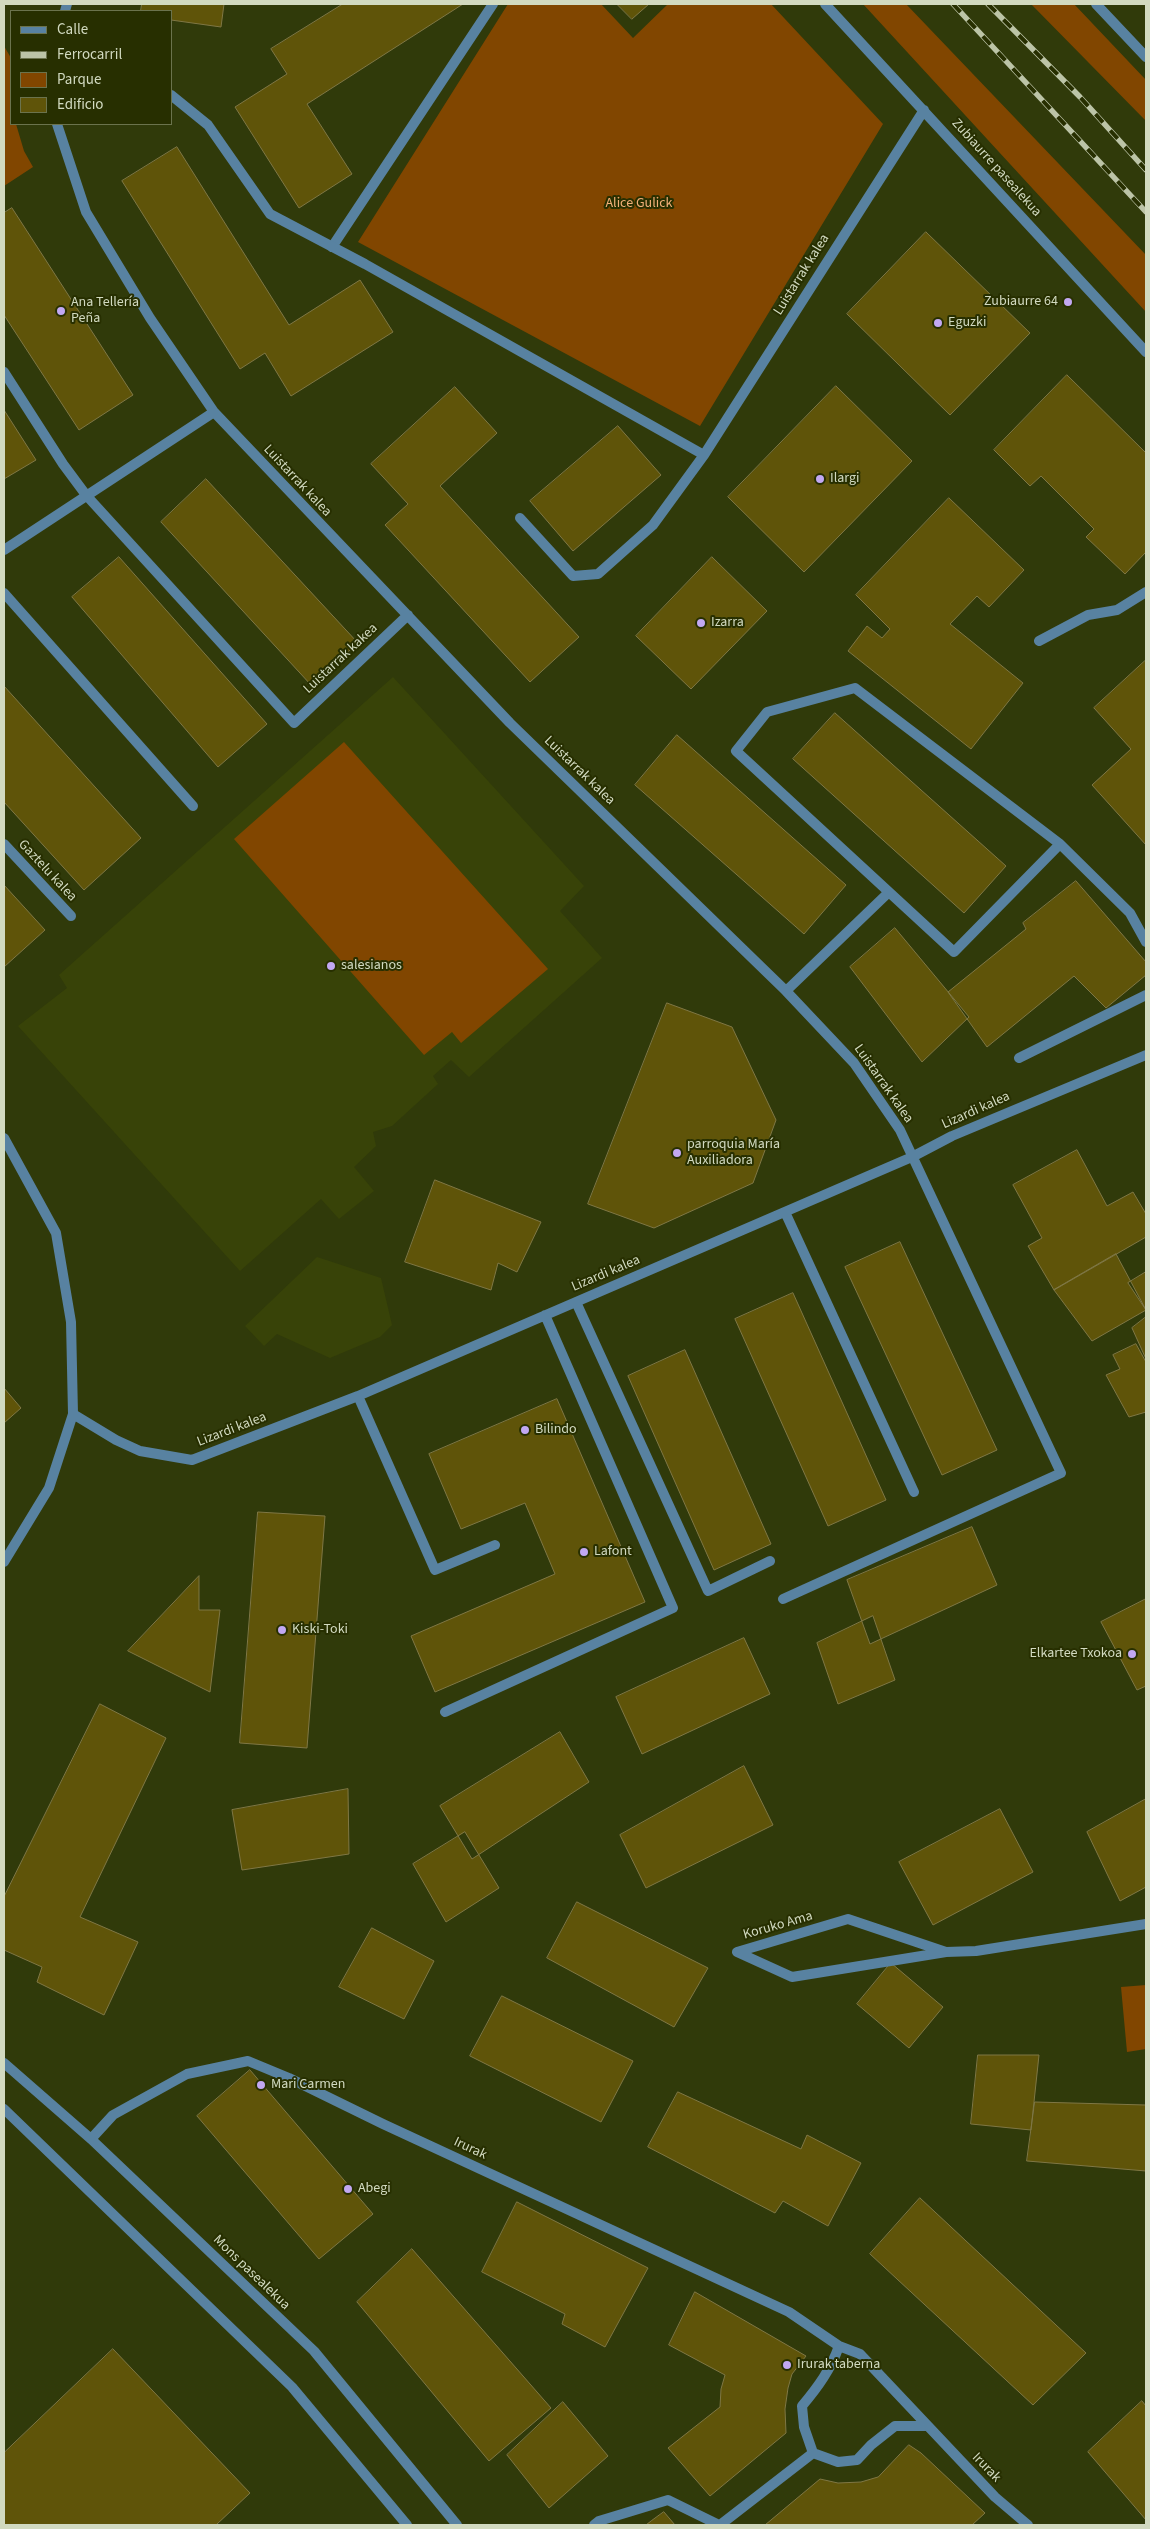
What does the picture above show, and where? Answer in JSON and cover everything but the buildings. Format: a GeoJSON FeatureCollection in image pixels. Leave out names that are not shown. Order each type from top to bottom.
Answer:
{"type":"FeatureCollection","features":[{"type":"Feature","properties":{"kind":"street"},"geometry":{"type":"LineString","coordinates":[[332,247],[493,4]]}},
{"type":"Feature","properties":{"kind":"street","name":"Zubiaurre pasealekua"},"geometry":{"type":"LineString","coordinates":[[825,4],[1146,352]]}},
{"type":"Feature","properties":{"kind":"street"},"geometry":{"type":"LineString","coordinates":[[1096,4],[1146,57]]}},
{"type":"Feature","properties":{"kind":"street"},"geometry":{"type":"LineString","coordinates":[[172,96],[208,125],[270,214],[704,455]]}},
{"type":"Feature","properties":{"kind":"street","name":"Luistarrak kalea"},"geometry":{"type":"LineString","coordinates":[[520,518],[573,576],[598,574],[653,525],[704,455],[924,110]]}},
{"type":"Feature","properties":{"kind":"street","name":"Luistarrak kalea"},"geometry":{"type":"LineString","coordinates":[[57,125],[86,212],[150,318],[214,412],[510,723],[786,991],[854,1063],[900,1130],[1061,1473],[783,1598]]}},
{"type":"Feature","properties":{"kind":"street"},"geometry":{"type":"LineString","coordinates":[[4,372],[63,464],[86,495]]}},
{"type":"Feature","properties":{"kind":"street"},"geometry":{"type":"LineString","coordinates":[[4,550],[214,412]]}},
{"type":"Feature","properties":{"kind":"street","name":"Luistarrak kakea"},"geometry":{"type":"LineString","coordinates":[[86,495],[294,723],[408,615]]}},
{"type":"Feature","properties":{"kind":"street"},"geometry":{"type":"LineString","coordinates":[[1039,641],[1088,615],[1117,610],[1146,592]]}},
{"type":"Feature","properties":{"kind":"street"},"geometry":{"type":"LineString","coordinates":[[4,593],[193,806]]}},
{"type":"Feature","properties":{"kind":"street"},"geometry":{"type":"LineString","coordinates":[[1060,844],[954,952],[736,751],[767,712],[855,688],[1060,844],[1130,913],[1146,942]]}},
{"type":"Feature","properties":{"kind":"street","name":"Gaztelu kalea"},"geometry":{"type":"LineString","coordinates":[[4,844],[71,916]]}},
{"type":"Feature","properties":{"kind":"street"},"geometry":{"type":"LineString","coordinates":[[786,991],[888,893]]}},
{"type":"Feature","properties":{"kind":"street"},"geometry":{"type":"LineString","coordinates":[[1019,1058],[1146,995]]}},
{"type":"Feature","properties":{"kind":"street","name":"Lizardi kalea"},"geometry":{"type":"LineString","coordinates":[[73,1414],[116,1440],[140,1451],[192,1460],[358,1396],[912,1157],[952,1136],[1146,1055]]}},
{"type":"Feature","properties":{"kind":"street"},"geometry":{"type":"LineString","coordinates":[[4,1138],[56,1233],[71,1322],[73,1414],[49,1488],[4,1562]]}},
{"type":"Feature","properties":{"kind":"street"},"geometry":{"type":"LineString","coordinates":[[785,1212],[914,1492]]}},
{"type":"Feature","properties":{"kind":"street"},"geometry":{"type":"LineString","coordinates":[[576,1302],[708,1591],[770,1561]]}},
{"type":"Feature","properties":{"kind":"street"},"geometry":{"type":"LineString","coordinates":[[445,1712],[673,1608],[545,1315]]}},
{"type":"Feature","properties":{"kind":"street"},"geometry":{"type":"LineString","coordinates":[[358,1396],[435,1570],[495,1545]]}},
{"type":"Feature","properties":{"kind":"street","name":"Koruko Ama"},"geometry":{"type":"LineString","coordinates":[[946,1952],[848,1919],[737,1952],[792,1977],[946,1952],[976,1951],[1146,1924]]}},
{"type":"Feature","properties":{"kind":"street","name":"Irurak"},"geometry":{"type":"LineString","coordinates":[[91,2139],[113,2115],[187,2074],[248,2061],[289,2078],[392,2128],[789,2312],[839,2346],[860,2354],[995,2496],[1028,2525]]}},
{"type":"Feature","properties":{"kind":"street","name":"Mons pasealekua"},"geometry":{"type":"LineString","coordinates":[[4,2063],[91,2139],[314,2352],[456,2525]]}},
{"type":"Feature","properties":{"kind":"street"},"geometry":{"type":"LineString","coordinates":[[4,2109],[292,2386],[407,2525]]}},
{"type":"Feature","properties":{"kind":"street"},"geometry":{"type":"LineString","coordinates":[[813,2453],[804,2427],[802,2406],[828,2370],[839,2346]]}},
{"type":"Feature","properties":{"kind":"street"},"geometry":{"type":"LineString","coordinates":[[813,2453],[838,2462],[857,2460],[872,2444],[896,2426],[928,2426]]}},
{"type":"Feature","properties":{"kind":"street"},"geometry":{"type":"LineString","coordinates":[[594,2525],[599,2521],[668,2500],[719,2525],[813,2453]]}},
{"type":"Feature","properties":{"kind":"shaded area","name":"salesianos"},"geometry":{"type":"Polygon","coordinates":[[[393,677],[584,886],[560,911],[602,958],[469,1077],[451,1060],[433,1076],[438,1084],[392,1126],[373,1132],[376,1146],[354,1167],[374,1191],[339,1219],[321,1199],[240,1271],[18,1026],[67,988],[59,975],[393,677]]]}},
{"type":"Feature","properties":{"kind":"shaded area"},"geometry":{"type":"Polygon","coordinates":[[[317,1257],[381,1278],[392,1325],[380,1337],[330,1358],[277,1334],[264,1346],[245,1326],[317,1257]]]}},
{"type":"Feature","properties":{"kind":"green space","name":"Alice Gulick"},"geometry":{"type":"Polygon","coordinates":[[[508,4],[601,4],[633,38],[668,4],[771,4],[883,124],[700,426],[358,242],[508,4]]]}},
{"type":"Feature","properties":{"kind":"green space"},"geometry":{"type":"Polygon","coordinates":[[[863,4],[906,4],[1146,255],[1146,312],[863,4]]]}},
{"type":"Feature","properties":{"kind":"green space"},"geometry":{"type":"Polygon","coordinates":[[[1031,4],[1074,4],[1146,80],[1146,121],[1031,4]]]}},
{"type":"Feature","properties":{"kind":"green space"},"geometry":{"type":"Polygon","coordinates":[[[4,46],[10,56],[10,125],[16,125],[24,151],[33,167],[4,186],[4,46]]]}},
{"type":"Feature","properties":{"kind":"green space"},"geometry":{"type":"Polygon","coordinates":[[[344,742],[548,969],[461,1043],[452,1032],[424,1055],[234,839],[344,742]]]}},
{"type":"Feature","properties":{"kind":"green space"},"geometry":{"type":"Polygon","coordinates":[[[1146,1985],[1146,2049],[1127,2052],[1121,1987],[1146,1985]]]}},
{"type":"Feature","properties":{"kind":"railway"},"geometry":{"type":"LineString","coordinates":[[953,4],[1146,212]]}},
{"type":"Feature","properties":{"kind":"railway"},"geometry":{"type":"LineString","coordinates":[[988,4],[1080,97],[1146,170]]}},
{"type":"Feature","properties":{"kind":"place","name":"Zubiaurre 64"},"geometry":{"type":"Point","coordinates":[1068,302]}},
{"type":"Feature","properties":{"kind":"place","name":"Ana Tellería Peña"},"geometry":{"type":"Point","coordinates":[61,311]}},
{"type":"Feature","properties":{"kind":"place","name":"Eguzki"},"geometry":{"type":"Point","coordinates":[938,323]}},
{"type":"Feature","properties":{"kind":"place","name":"Ilargi"},"geometry":{"type":"Point","coordinates":[820,479]}},
{"type":"Feature","properties":{"kind":"place","name":"Izarra"},"geometry":{"type":"Point","coordinates":[701,623]}},
{"type":"Feature","properties":{"kind":"place","name":"salesianos"},"geometry":{"type":"Point","coordinates":[331,966]}},
{"type":"Feature","properties":{"kind":"place","name":"parroquia María Auxiliadora"},"geometry":{"type":"Point","coordinates":[677,1153]}},
{"type":"Feature","properties":{"kind":"place","name":"Bilindo"},"geometry":{"type":"Point","coordinates":[525,1430]}},
{"type":"Feature","properties":{"kind":"place","name":"Lafont"},"geometry":{"type":"Point","coordinates":[584,1552]}},
{"type":"Feature","properties":{"kind":"place","name":"Kiski-Toki"},"geometry":{"type":"Point","coordinates":[282,1630]}},
{"type":"Feature","properties":{"kind":"place","name":"Elkartee Txokoa"},"geometry":{"type":"Point","coordinates":[1132,1654]}},
{"type":"Feature","properties":{"kind":"place","name":"Mari Carmen"},"geometry":{"type":"Point","coordinates":[261,2085]}},
{"type":"Feature","properties":{"kind":"place","name":"Abegi"},"geometry":{"type":"Point","coordinates":[348,2189]}},
{"type":"Feature","properties":{"kind":"place","name":"Irurak taberna"},"geometry":{"type":"Point","coordinates":[787,2365]}}]}
